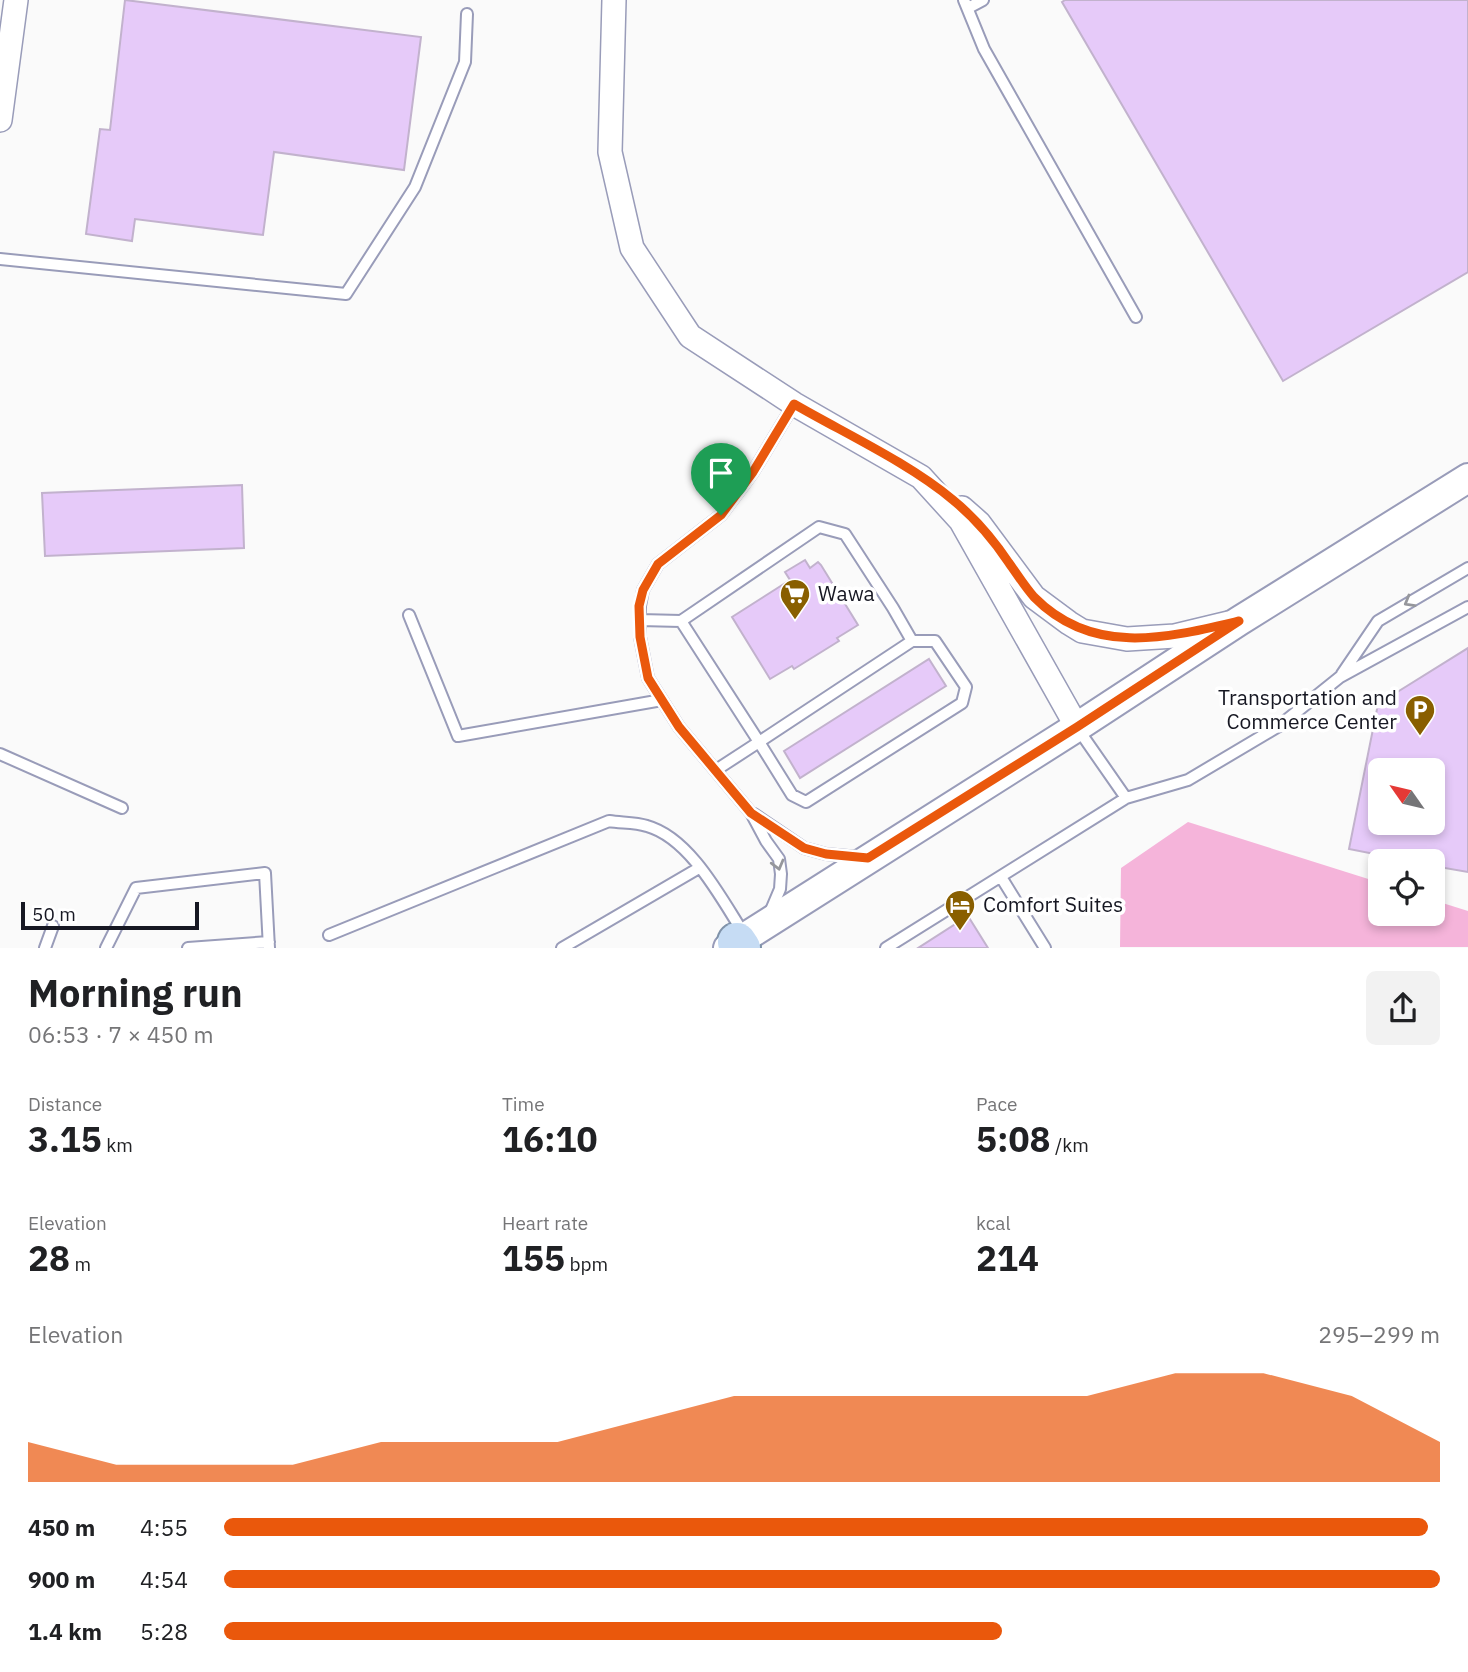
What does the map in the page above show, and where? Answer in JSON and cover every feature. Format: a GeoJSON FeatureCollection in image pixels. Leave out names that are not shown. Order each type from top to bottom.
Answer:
{"type":"FeatureCollection","features":[{"type":"Feature","properties":{"kind":"street"},"geometry":{"type":"LineString","coordinates":[[0,120],[16,0]]}},
{"type":"Feature","properties":{"kind":"street"},"geometry":{"type":"LineString","coordinates":[[614,0],[610,152],[632,248],[690,336],[794,404],[921,477],[952,499],[979,523],[1034,597],[1083,631],[1127,639],[1175,636],[1239,621]]}},
{"type":"Feature","properties":{"kind":"street"},"geometry":{"type":"LineString","coordinates":[[921,477],[961,521],[1077,727]]}},
{"type":"Feature","properties":{"kind":"street"},"geometry":{"type":"LineString","coordinates":[[744,939],[1239,621],[1468,478]]}},
{"type":"Feature","properties":{"kind":"lane"},"geometry":{"type":"LineString","coordinates":[[983,0],[966,4],[984,49],[1136,317]]}},
{"type":"Feature","properties":{"kind":"lane"},"geometry":{"type":"LineString","coordinates":[[0,259],[346,294],[415,187],[465,62],[467,14]]}},
{"type":"Feature","properties":{"kind":"lane"},"geometry":{"type":"LineString","coordinates":[[329,934],[608,821],[648,826],[679,843],[699,868],[744,939],[780,889],[779,859],[751,813],[679,727],[648,678],[640,637],[639,606],[643,590],[658,564],[721,515],[753,472],[794,404]]}},
{"type":"Feature","properties":{"kind":"lane"},"geometry":{"type":"LineString","coordinates":[[640,620],[681,621],[819,527],[845,534],[902,621],[912,641]]}},
{"type":"Feature","properties":{"kind":"lane"},"geometry":{"type":"LineString","coordinates":[[1340,677],[1378,621],[1468,568]]}},
{"type":"Feature","properties":{"kind":"lane"},"geometry":{"type":"LineString","coordinates":[[886,947],[1126,799],[1188,780],[1279,726],[1340,677],[1468,607]]}},
{"type":"Feature","properties":{"kind":"lane"},"geometry":{"type":"LineString","coordinates":[[410,615],[458,736],[662,700]]}},
{"type":"Feature","properties":{"kind":"lane"},"geometry":{"type":"LineString","coordinates":[[681,621],[759,742],[792,795],[806,802],[962,703],[966,687],[935,641],[912,641],[759,742],[716,770]]}},
{"type":"Feature","properties":{"kind":"lane"},"geometry":{"type":"LineString","coordinates":[[1077,727],[1126,799]]}},
{"type":"Feature","properties":{"kind":"lane"},"geometry":{"type":"LineString","coordinates":[[0,754],[122,808]]}},
{"type":"Feature","properties":{"kind":"lane"},"geometry":{"type":"LineString","coordinates":[[751,813],[804,848],[826,854],[868,858]]}},
{"type":"Feature","properties":{"kind":"lane"},"geometry":{"type":"LineString","coordinates":[[562,947],[699,868]]}},
{"type":"Feature","properties":{"kind":"lane"},"geometry":{"type":"LineString","coordinates":[[106,947],[136,888],[265,873],[269,945],[188,947]]}},
{"type":"Feature","properties":{"kind":"lane"},"geometry":{"type":"LineString","coordinates":[[1001,877],[1045,947]]}},
{"type":"Feature","properties":{"kind":"lane"},"geometry":{"type":"LineString","coordinates":[[45,947],[54,926]]}},
{"type":"Feature","properties":{"kind":"shaded area"},"geometry":{"type":"Polygon","coordinates":[[[1188,822],[1368,879],[1368,926],[1445,926],[1445,904],[1468,911],[1468,947],[1120,947],[1121,868],[1188,822]]]}},
{"type":"Feature","properties":{"kind":"building"},"geometry":{"type":"Polygon","coordinates":[[[125,0],[421,37],[404,170],[274,152],[263,235],[135,219],[132,241],[86,234],[100,129],[110,130],[125,0]]]}},
{"type":"Feature","properties":{"kind":"building"},"geometry":{"type":"Polygon","coordinates":[[[1468,0],[1468,272],[1283,381],[1062,2],[1468,0]]]}},
{"type":"Feature","properties":{"kind":"building"},"geometry":{"type":"Polygon","coordinates":[[[242,485],[244,548],[45,556],[42,493],[242,485]]]}},
{"type":"Feature","properties":{"kind":"building","name":"Wawa"},"geometry":{"type":"Polygon","coordinates":[[[805,560],[810,568],[818,562],[821,565],[858,625],[837,638],[839,641],[794,669],[792,666],[770,679],[732,617],[790,580],[785,572],[805,560]]]}},
{"type":"Feature","properties":{"kind":"building","name":"Transportation and Commerce Center"},"geometry":{"type":"Polygon","coordinates":[[[1468,648],[1468,872],[1445,868],[1445,849],[1368,849],[1368,853],[1349,849],[1378,704],[1468,648]]]}},
{"type":"Feature","properties":{"kind":"building"},"geometry":{"type":"Polygon","coordinates":[[[929,659],[946,686],[800,778],[784,751],[929,659]]]}},
{"type":"Feature","properties":{"kind":"building","name":"Comfort Suites"},"geometry":{"type":"Polygon","coordinates":[[[968,916],[988,948],[918,948],[968,916]]]}},
{"type":"Feature","properties":{"kind":"place","name":"Wawa"},"geometry":{"type":"Point","coordinates":[795,621]}},
{"type":"Feature","properties":{"kind":"place","name":"Transportation and Commerce Center"},"geometry":{"type":"Point","coordinates":[1420,737]}},
{"type":"Feature","properties":{"kind":"place","name":"Comfort Suites"},"geometry":{"type":"Point","coordinates":[960,932]}},
{"type":"Feature","properties":{"kind":"route"},"geometry":{"type":"LineString","coordinates":[[794,404],[921,477],[952,499],[979,523],[1034,597],[1083,631],[1127,639],[1175,636],[1239,621],[1077,727],[868,858],[826,854],[804,848],[751,813],[679,727],[648,678],[640,637],[639,606],[643,590],[658,564],[721,515],[753,472],[794,404]]}}]}
